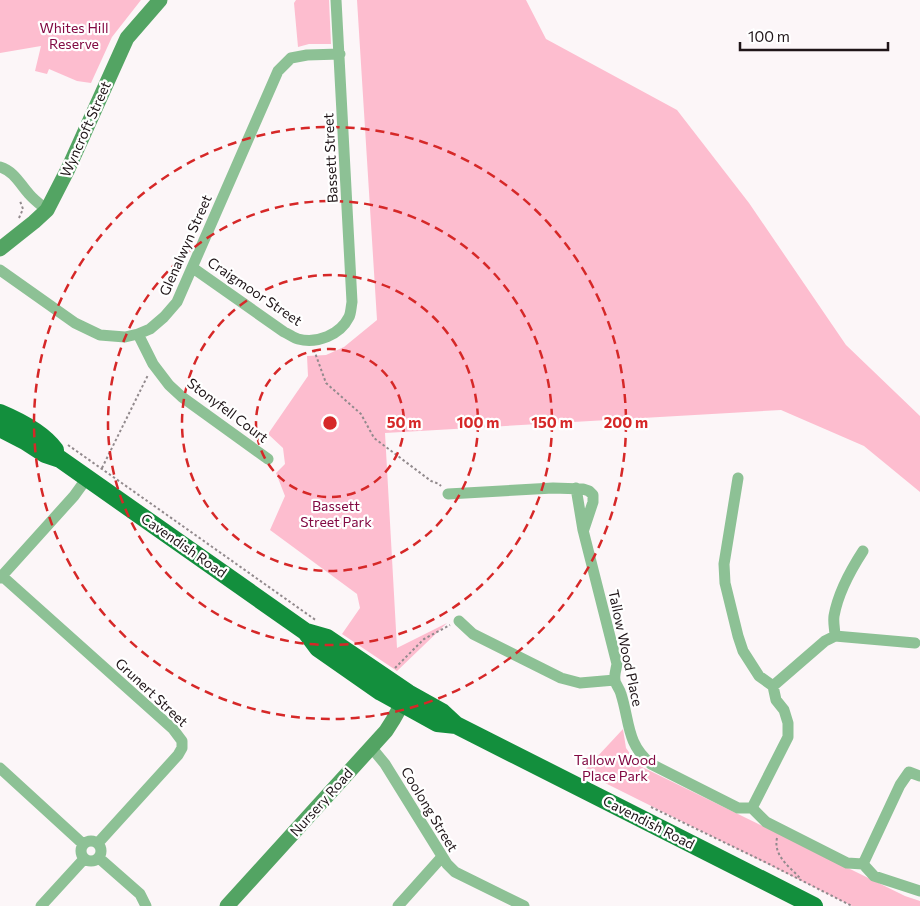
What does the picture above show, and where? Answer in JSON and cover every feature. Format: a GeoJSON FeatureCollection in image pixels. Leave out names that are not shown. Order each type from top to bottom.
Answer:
{"type":"FeatureCollection","features":[{"type":"Feature","properties":{"kind":"main road","name":"Cavendish Road"},"geometry":{"type":"LineString","coordinates":[[0,413],[17,421],[51,445],[63,451],[87,478],[312,626],[437,723],[456,725],[814,906]]}},
{"type":"Feature","properties":{"kind":"main road","name":"Cavendish Road"},"geometry":{"type":"LineString","coordinates":[[0,428],[46,454],[63,451]]}},
{"type":"Feature","properties":{"kind":"street","name":"Wyncroft Street"},"geometry":{"type":"LineString","coordinates":[[0,249],[47,210],[68,169],[127,38],[160,0]]}},
{"type":"Feature","properties":{"kind":"street","name":"Bassett Street"},"geometry":{"type":"LineString","coordinates":[[336,0],[351,292],[350,316]]}},
{"type":"Feature","properties":{"kind":"street","name":"Glenalwyn Street"},"geometry":{"type":"LineString","coordinates":[[0,270],[75,323],[100,335],[125,337],[150,329],[177,302],[278,71],[291,58],[307,54],[340,54]]}},
{"type":"Feature","properties":{"kind":"street"},"geometry":{"type":"LineString","coordinates":[[0,167],[16,177],[29,194],[47,210]]}},
{"type":"Feature","properties":{"kind":"street","name":"Craigmoor Street"},"geometry":{"type":"LineString","coordinates":[[193,268],[284,332],[298,339],[312,340],[328,337],[343,327],[350,316]]}},
{"type":"Feature","properties":{"kind":"street","name":"Stonyfell Court"},"geometry":{"type":"LineString","coordinates":[[138,334],[153,364],[182,397],[268,459]]}},
{"type":"Feature","properties":{"kind":"street"},"geometry":{"type":"LineString","coordinates":[[1,577],[74,496],[87,478]]}},
{"type":"Feature","properties":{"kind":"street"},"geometry":{"type":"LineString","coordinates":[[738,478],[724,564],[725,583],[743,651],[759,676],[773,686],[776,700],[784,710],[788,723],[788,737],[752,808]]}},
{"type":"Feature","properties":{"kind":"street","name":"Tallow Wood Place"},"geometry":{"type":"LineString","coordinates":[[448,494],[553,488],[576,488],[589,491],[593,495],[593,502],[583,530],[617,664],[615,680],[621,692],[632,740],[640,755],[651,764],[738,808],[752,808],[766,822],[847,863],[862,864],[874,876],[920,891]]}},
{"type":"Feature","properties":{"kind":"street"},"geometry":{"type":"LineString","coordinates":[[835,636],[834,617],[842,592],[851,570],[863,552]]}},
{"type":"Feature","properties":{"kind":"street","name":"Grunert Street"},"geometry":{"type":"LineString","coordinates":[[1,577],[173,729],[182,741],[182,748],[178,755],[98,843]]}},
{"type":"Feature","properties":{"kind":"street"},"geometry":{"type":"LineString","coordinates":[[459,621],[473,634],[561,678],[580,683],[615,680]]}},
{"type":"Feature","properties":{"kind":"street"},"geometry":{"type":"LineString","coordinates":[[773,686],[825,641],[835,636],[915,643]]}},
{"type":"Feature","properties":{"kind":"street","name":"Nursery Road"},"geometry":{"type":"LineString","coordinates":[[227,906],[390,725],[405,699]]}},
{"type":"Feature","properties":{"kind":"street","name":"Coolong Street"},"geometry":{"type":"LineString","coordinates":[[371,747],[385,764],[441,858],[455,872],[524,906]]}},
{"type":"Feature","properties":{"kind":"street"},"geometry":{"type":"LineString","coordinates":[[0,768],[83,844]]}},
{"type":"Feature","properties":{"kind":"street"},"geometry":{"type":"LineString","coordinates":[[862,864],[900,786],[909,772],[920,776]]}},
{"type":"Feature","properties":{"kind":"street"},"geometry":{"type":"LineString","coordinates":[[90,840],[98,843],[101,850],[99,858],[92,861],[84,859],[80,852],[83,844],[90,840]]}},
{"type":"Feature","properties":{"kind":"street"},"geometry":{"type":"LineString","coordinates":[[99,858],[140,894],[146,906]]}},
{"type":"Feature","properties":{"kind":"street"},"geometry":{"type":"LineString","coordinates":[[398,906],[441,858]]}},
{"type":"Feature","properties":{"kind":"street"},"geometry":{"type":"LineString","coordinates":[[41,906],[84,859]]}},
{"type":"Feature","properties":{"kind":"path"},"geometry":{"type":"LineString","coordinates":[[16,195],[23,209],[18,220]]}},
{"type":"Feature","properties":{"kind":"path"},"geometry":{"type":"LineString","coordinates":[[312,340],[315,355],[326,382],[361,414],[374,438],[431,481],[439,484],[448,494]]}},
{"type":"Feature","properties":{"kind":"path"},"geometry":{"type":"LineString","coordinates":[[102,468],[153,364]]}},
{"type":"Feature","properties":{"kind":"path"},"geometry":{"type":"LineString","coordinates":[[63,451],[102,468],[312,626]]}},
{"type":"Feature","properties":{"kind":"path"},"geometry":{"type":"LineString","coordinates":[[392,671],[424,639],[459,621]]}},
{"type":"Feature","properties":{"kind":"path"},"geometry":{"type":"LineString","coordinates":[[644,804],[852,906]]}},
{"type":"Feature","properties":{"kind":"path"},"geometry":{"type":"LineString","coordinates":[[779,829],[775,846],[778,855],[802,881]]}},
{"type":"Feature","properties":{"kind":"green space","name":"Whites Hill Reserve"},"geometry":{"type":"Polygon","coordinates":[[[0,0],[141,0],[112,37],[91,83],[77,81],[49,69],[47,74],[35,71],[41,46],[0,53],[0,0]]]}},
{"type":"Feature","properties":{"kind":"green space"},"geometry":{"type":"Polygon","coordinates":[[[296,0],[329,0],[331,44],[309,44],[298,47],[294,3],[296,0]]]}},
{"type":"Feature","properties":{"kind":"green space","name":"Bassett Street Park"},"geometry":{"type":"Polygon","coordinates":[[[357,0],[526,0],[546,39],[677,110],[749,203],[846,345],[920,416],[920,492],[864,446],[781,410],[385,433],[397,648],[447,623],[397,671],[342,634],[360,608],[357,594],[270,530],[285,496],[276,473],[285,464],[283,448],[268,434],[308,376],[307,356],[326,355],[344,347],[377,320],[357,0]]]}},
{"type":"Feature","properties":{"kind":"green space","name":"Tallow Wood Place Park"},"geometry":{"type":"Polygon","coordinates":[[[623,729],[626,748],[638,765],[905,896],[920,901],[920,906],[852,906],[583,772],[623,729]]]}}]}
